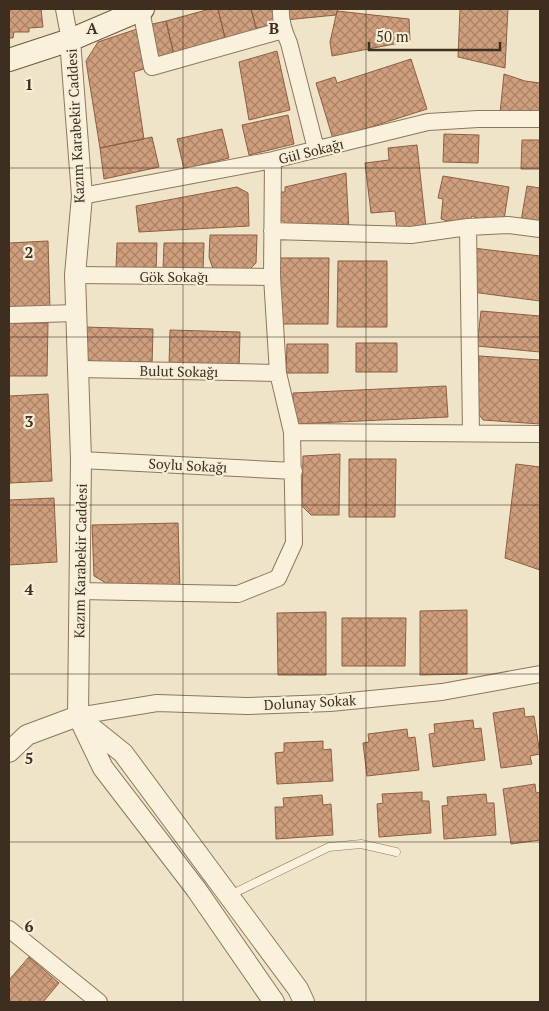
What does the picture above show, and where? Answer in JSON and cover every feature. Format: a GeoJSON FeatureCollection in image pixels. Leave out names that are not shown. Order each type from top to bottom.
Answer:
{"type":"FeatureCollection","features":[{"type":"Feature","properties":{"kind":"main road"},"geometry":{"type":"LineString","coordinates":[[9,60],[70,40],[142,9]]}},
{"type":"Feature","properties":{"kind":"street"},"geometry":{"type":"LineString","coordinates":[[64,9],[70,40]]}},
{"type":"Feature","properties":{"kind":"street"},"geometry":{"type":"LineString","coordinates":[[142,9],[152,67],[283,30]]}},
{"type":"Feature","properties":{"kind":"street"},"geometry":{"type":"LineString","coordinates":[[281,9],[280,17],[283,30],[289,43],[316,149]]}},
{"type":"Feature","properties":{"kind":"street","name":"Kazım Karabekir Caddesi"},"geometry":{"type":"LineString","coordinates":[[70,40],[82,196],[75,275],[81,460],[78,716]]}},
{"type":"Feature","properties":{"kind":"street","name":"Gül Sokağı"},"geometry":{"type":"LineString","coordinates":[[82,196],[273,160],[428,122],[478,118],[540,119]]}},
{"type":"Feature","properties":{"kind":"street"},"geometry":{"type":"LineString","coordinates":[[79,591],[238,594],[278,578],[294,543],[292,432],[278,373],[272,277],[273,160]]}},
{"type":"Feature","properties":{"kind":"street"},"geometry":{"type":"LineString","coordinates":[[272,231],[411,235],[468,227],[508,225],[540,230]]}},
{"type":"Feature","properties":{"kind":"street"},"geometry":{"type":"LineString","coordinates":[[468,227],[471,433]]}},
{"type":"Feature","properties":{"kind":"street","name":"Gök Sokağı"},"geometry":{"type":"LineString","coordinates":[[75,275],[272,277]]}},
{"type":"Feature","properties":{"kind":"street"},"geometry":{"type":"LineString","coordinates":[[9,315],[76,313]]}},
{"type":"Feature","properties":{"kind":"street","name":"Bulut Sokağı"},"geometry":{"type":"LineString","coordinates":[[79,369],[278,373]]}},
{"type":"Feature","properties":{"kind":"street"},"geometry":{"type":"LineString","coordinates":[[292,432],[540,434]]}},
{"type":"Feature","properties":{"kind":"street","name":"Soylu Sokağı"},"geometry":{"type":"LineString","coordinates":[[81,460],[294,471]]}},
{"type":"Feature","properties":{"kind":"street","name":"Dolunay Sokak"},"geometry":{"type":"LineString","coordinates":[[78,716],[157,703],[247,706],[330,703],[442,692],[540,674]]}},
{"type":"Feature","properties":{"kind":"street"},"geometry":{"type":"LineString","coordinates":[[9,752],[27,735],[78,716]]}},
{"type":"Feature","properties":{"kind":"street"},"geometry":{"type":"LineString","coordinates":[[78,716],[123,753],[298,989],[304,1002]]}},
{"type":"Feature","properties":{"kind":"street"},"geometry":{"type":"LineString","coordinates":[[78,716],[103,768],[196,889],[274,1002]]}},
{"type":"Feature","properties":{"kind":"street"},"geometry":{"type":"LineString","coordinates":[[9,928],[99,1002]]}},
{"type":"Feature","properties":{"kind":"lane"},"geometry":{"type":"LineString","coordinates":[[228,895],[329,847],[361,844],[396,852]]}},
{"type":"Feature","properties":{"kind":"building"},"geometry":{"type":"Polygon","coordinates":[[[9,9],[41,9],[43,27],[29,28],[29,32],[14,32],[13,38],[9,38],[9,9]]]}},
{"type":"Feature","properties":{"kind":"building"},"geometry":{"type":"Polygon","coordinates":[[[210,9],[218,9],[226,42],[174,55],[166,21],[210,9]]]}},
{"type":"Feature","properties":{"kind":"building"},"geometry":{"type":"Polygon","coordinates":[[[218,9],[251,9],[258,34],[226,42],[218,9]]]}},
{"type":"Feature","properties":{"kind":"building"},"geometry":{"type":"Polygon","coordinates":[[[251,9],[276,9],[276,21],[271,26],[256,28],[251,9]]]}},
{"type":"Feature","properties":{"kind":"building"},"geometry":{"type":"Polygon","coordinates":[[[287,9],[338,9],[336,15],[285,20],[287,9]]]}},
{"type":"Feature","properties":{"kind":"building"},"geometry":{"type":"Polygon","coordinates":[[[460,9],[508,9],[505,68],[458,57],[460,9]]]}},
{"type":"Feature","properties":{"kind":"building"},"geometry":{"type":"Polygon","coordinates":[[[337,11],[409,19],[410,41],[332,56],[330,42],[337,11]]]}},
{"type":"Feature","properties":{"kind":"building"},"geometry":{"type":"Polygon","coordinates":[[[166,21],[174,55],[156,59],[148,25],[166,21]]]}},
{"type":"Feature","properties":{"kind":"building"},"geometry":{"type":"Polygon","coordinates":[[[140,28],[147,68],[134,72],[144,139],[100,148],[86,61],[98,42],[140,28]]]}},
{"type":"Feature","properties":{"kind":"building"},"geometry":{"type":"Polygon","coordinates":[[[277,51],[290,110],[249,120],[239,62],[277,51]]]}},
{"type":"Feature","properties":{"kind":"building"},"geometry":{"type":"Polygon","coordinates":[[[411,59],[427,109],[333,139],[316,83],[335,77],[337,83],[411,59]]]}},
{"type":"Feature","properties":{"kind":"building"},"geometry":{"type":"Polygon","coordinates":[[[504,74],[525,81],[540,83],[540,114],[500,113],[504,74]]]}},
{"type":"Feature","properties":{"kind":"building"},"geometry":{"type":"Polygon","coordinates":[[[288,115],[294,144],[249,155],[242,125],[288,115]]]}},
{"type":"Feature","properties":{"kind":"building"},"geometry":{"type":"Polygon","coordinates":[[[222,129],[229,158],[184,169],[177,139],[222,129]]]}},
{"type":"Feature","properties":{"kind":"building"},"geometry":{"type":"Polygon","coordinates":[[[444,134],[479,135],[478,163],[443,162],[444,134]]]}},
{"type":"Feature","properties":{"kind":"building"},"geometry":{"type":"Polygon","coordinates":[[[152,137],[159,167],[104,179],[100,148],[152,137]]]}},
{"type":"Feature","properties":{"kind":"building"},"geometry":{"type":"Polygon","coordinates":[[[522,140],[540,140],[540,169],[521,169],[522,140]]]}},
{"type":"Feature","properties":{"kind":"building"},"geometry":{"type":"Polygon","coordinates":[[[417,145],[426,228],[397,231],[395,211],[371,213],[365,163],[389,160],[388,148],[417,145]]]}},
{"type":"Feature","properties":{"kind":"building"},"geometry":{"type":"Polygon","coordinates":[[[346,173],[349,231],[285,225],[284,221],[280,221],[277,192],[285,192],[285,187],[346,173]]]}},
{"type":"Feature","properties":{"kind":"building"},"geometry":{"type":"Polygon","coordinates":[[[443,176],[509,187],[504,220],[486,217],[482,220],[472,216],[468,223],[459,224],[441,219],[443,199],[438,198],[443,176]]]}},
{"type":"Feature","properties":{"kind":"building"},"geometry":{"type":"Polygon","coordinates":[[[527,186],[540,188],[540,224],[521,221],[527,186]]]}},
{"type":"Feature","properties":{"kind":"building"},"geometry":{"type":"Polygon","coordinates":[[[237,187],[248,193],[249,226],[139,232],[136,206],[237,187]]]}},
{"type":"Feature","properties":{"kind":"building"},"geometry":{"type":"Polygon","coordinates":[[[210,235],[257,235],[256,263],[247,272],[213,269],[209,257],[210,235]]]}},
{"type":"Feature","properties":{"kind":"building"},"geometry":{"type":"Polygon","coordinates":[[[48,241],[50,309],[9,310],[9,243],[48,241]]]}},
{"type":"Feature","properties":{"kind":"building"},"geometry":{"type":"Polygon","coordinates":[[[117,243],[157,243],[156,271],[116,270],[117,243]]]}},
{"type":"Feature","properties":{"kind":"building"},"geometry":{"type":"Polygon","coordinates":[[[164,243],[204,243],[203,271],[163,271],[164,243]]]}},
{"type":"Feature","properties":{"kind":"building"},"geometry":{"type":"Polygon","coordinates":[[[473,248],[540,256],[540,301],[472,292],[473,248]]]}},
{"type":"Feature","properties":{"kind":"building"},"geometry":{"type":"Polygon","coordinates":[[[279,258],[329,258],[328,324],[279,324],[279,258]]]}},
{"type":"Feature","properties":{"kind":"building"},"geometry":{"type":"Polygon","coordinates":[[[338,261],[387,261],[387,327],[337,327],[338,261]]]}},
{"type":"Feature","properties":{"kind":"building"},"geometry":{"type":"Polygon","coordinates":[[[481,311],[540,316],[540,352],[477,346],[481,311]]]}},
{"type":"Feature","properties":{"kind":"building"},"geometry":{"type":"Polygon","coordinates":[[[9,323],[48,323],[47,376],[9,376],[9,323]]]}},
{"type":"Feature","properties":{"kind":"building"},"geometry":{"type":"Polygon","coordinates":[[[84,327],[153,329],[152,366],[83,364],[84,327]]]}},
{"type":"Feature","properties":{"kind":"building"},"geometry":{"type":"Polygon","coordinates":[[[170,330],[240,332],[239,369],[169,367],[170,330]]]}},
{"type":"Feature","properties":{"kind":"building"},"geometry":{"type":"Polygon","coordinates":[[[356,343],[397,343],[397,372],[356,372],[356,343]]]}},
{"type":"Feature","properties":{"kind":"building"},"geometry":{"type":"Polygon","coordinates":[[[287,344],[328,344],[328,373],[286,373],[287,344]]]}},
{"type":"Feature","properties":{"kind":"building"},"geometry":{"type":"Polygon","coordinates":[[[479,356],[540,360],[540,424],[483,420],[478,413],[479,356]]]}},
{"type":"Feature","properties":{"kind":"building"},"geometry":{"type":"Polygon","coordinates":[[[446,386],[448,417],[294,424],[293,393],[446,386]]]}},
{"type":"Feature","properties":{"kind":"building"},"geometry":{"type":"Polygon","coordinates":[[[48,394],[52,481],[10,483],[9,396],[48,394]]]}},
{"type":"Feature","properties":{"kind":"building"},"geometry":{"type":"Polygon","coordinates":[[[340,454],[339,515],[311,515],[302,506],[303,456],[340,454]]]}},
{"type":"Feature","properties":{"kind":"building"},"geometry":{"type":"Polygon","coordinates":[[[349,459],[396,459],[395,517],[349,517],[349,459]]]}},
{"type":"Feature","properties":{"kind":"building"},"geometry":{"type":"Polygon","coordinates":[[[516,464],[540,467],[540,570],[505,558],[516,464]]]}},
{"type":"Feature","properties":{"kind":"building"},"geometry":{"type":"Polygon","coordinates":[[[54,498],[57,562],[9,565],[9,500],[54,498]]]}},
{"type":"Feature","properties":{"kind":"building"},"geometry":{"type":"Polygon","coordinates":[[[178,523],[180,589],[106,583],[94,576],[92,525],[178,523]]]}},
{"type":"Feature","properties":{"kind":"building"},"geometry":{"type":"Polygon","coordinates":[[[467,610],[467,674],[420,675],[420,611],[467,610]]]}},
{"type":"Feature","properties":{"kind":"building"},"geometry":{"type":"Polygon","coordinates":[[[326,612],[326,675],[278,675],[277,613],[326,612]]]}},
{"type":"Feature","properties":{"kind":"building"},"geometry":{"type":"Polygon","coordinates":[[[342,618],[406,618],[405,666],[342,666],[342,618]]]}},
{"type":"Feature","properties":{"kind":"building"},"geometry":{"type":"Polygon","coordinates":[[[524,708],[525,717],[534,716],[540,754],[530,756],[532,764],[501,768],[493,713],[524,708]]]}},
{"type":"Feature","properties":{"kind":"building"},"geometry":{"type":"Polygon","coordinates":[[[473,720],[474,729],[481,728],[485,760],[433,767],[429,734],[435,733],[434,724],[473,720]]]}},
{"type":"Feature","properties":{"kind":"building"},"geometry":{"type":"Polygon","coordinates":[[[407,729],[408,738],[415,737],[419,770],[367,776],[363,743],[369,742],[368,734],[407,729]]]}},
{"type":"Feature","properties":{"kind":"building"},"geometry":{"type":"Polygon","coordinates":[[[323,741],[323,750],[331,749],[333,781],[277,784],[275,753],[284,752],[284,743],[323,741]]]}},
{"type":"Feature","properties":{"kind":"building"},"geometry":{"type":"Polygon","coordinates":[[[535,784],[536,793],[540,792],[540,840],[511,844],[503,789],[535,784]]]}},
{"type":"Feature","properties":{"kind":"building"},"geometry":{"type":"Polygon","coordinates":[[[422,792],[422,801],[429,801],[431,833],[379,837],[377,804],[383,803],[382,794],[422,792]]]}},
{"type":"Feature","properties":{"kind":"building"},"geometry":{"type":"Polygon","coordinates":[[[486,794],[487,803],[494,803],[496,835],[444,839],[442,806],[448,805],[447,797],[486,794]]]}},
{"type":"Feature","properties":{"kind":"building"},"geometry":{"type":"Polygon","coordinates":[[[322,795],[323,805],[331,804],[333,835],[276,839],[275,807],[284,807],[283,798],[322,795]]]}},
{"type":"Feature","properties":{"kind":"building"},"geometry":{"type":"Polygon","coordinates":[[[29,957],[59,983],[43,1002],[9,1002],[9,980],[29,957]]]}}]}
